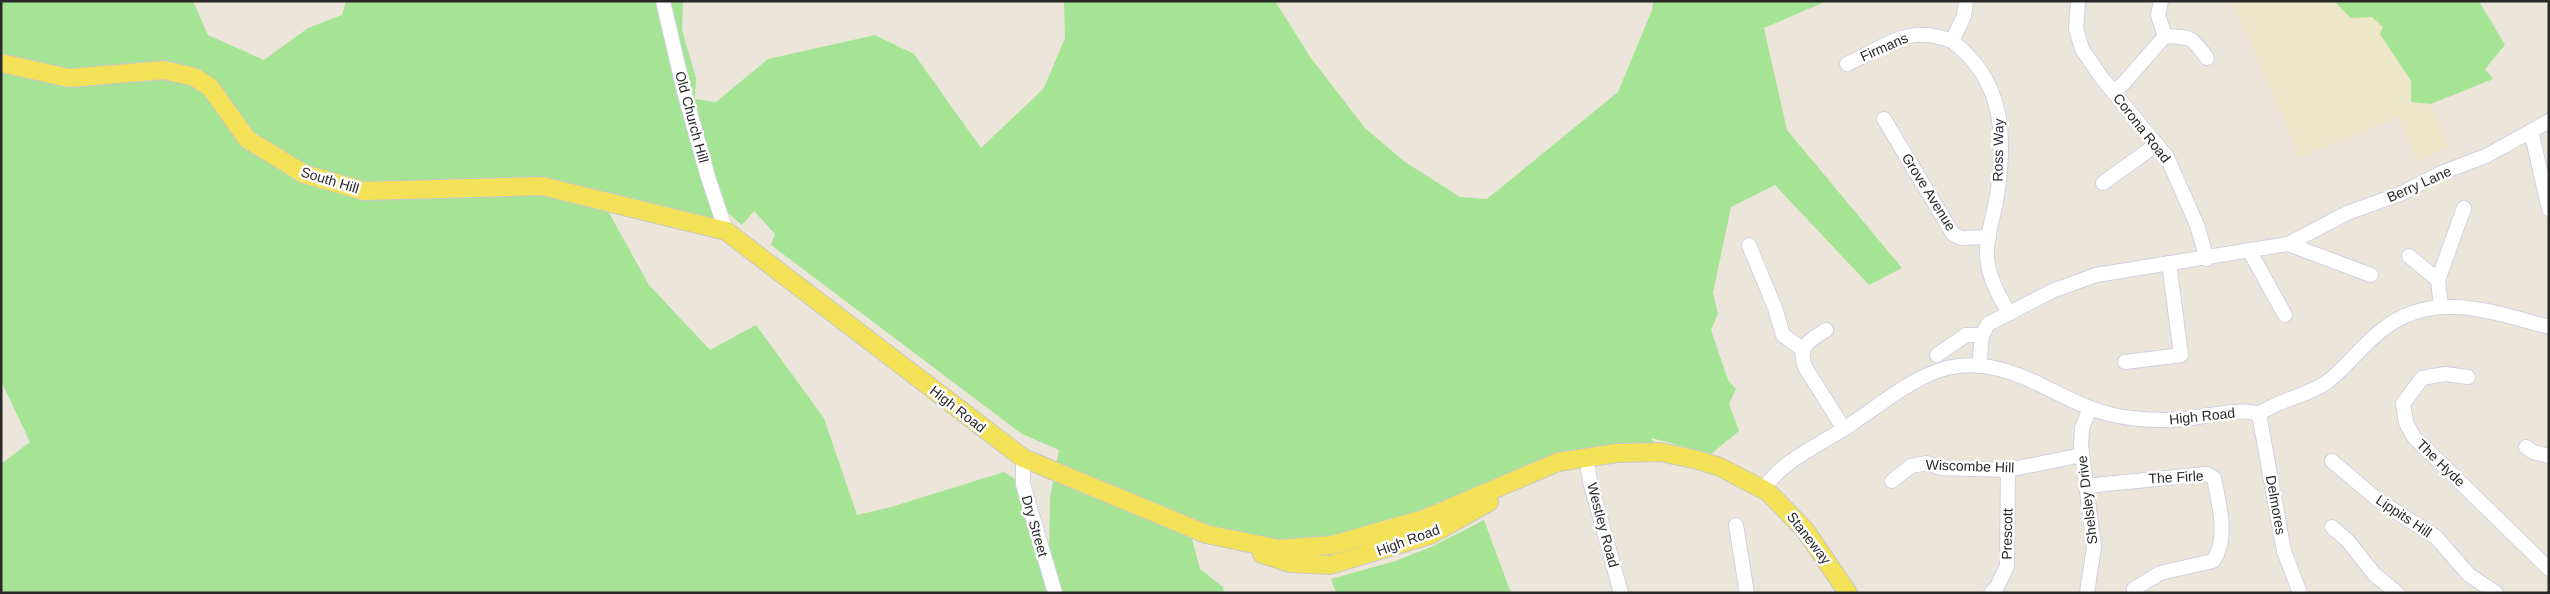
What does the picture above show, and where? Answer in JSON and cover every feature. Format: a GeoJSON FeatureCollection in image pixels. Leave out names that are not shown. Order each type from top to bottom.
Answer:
{"type":"FeatureCollection","features":[{"type":"Feature","properties":{"kind":"main road","name":"South Hill"},"geometry":{"type":"LineString","coordinates":[[1,63],[68,78],[164,70],[194,76],[210,86],[247,139],[304,174],[364,191],[542,186],[726,231]]}},
{"type":"Feature","properties":{"kind":"main road","name":"High Road"},"geometry":{"type":"LineString","coordinates":[[726,231],[1023,458],[1206,534],[1280,549],[1300,549],[1348,542],[1424,519],[1558,462],[1586,456],[1660,452],[1720,467],[1763,489]]}},
{"type":"Feature","properties":{"kind":"main road","name":"Staneway"},"geometry":{"type":"LineString","coordinates":[[1763,489],[1783,505],[1805,530],[1848,593]]}},
{"type":"Feature","properties":{"kind":"street","name":"Old Church Hill"},"geometry":{"type":"LineString","coordinates":[[663,1],[708,177],[726,231]]}},
{"type":"Feature","properties":{"kind":"street"},"geometry":{"type":"LineString","coordinates":[[1952,41],[1964,16],[1966,1]]}},
{"type":"Feature","properties":{"kind":"street","name":"Corona Road"},"geometry":{"type":"LineString","coordinates":[[2078,1],[2075,21],[2078,39],[2090,63],[2157,144],[2176,174],[2207,259]]}},
{"type":"Feature","properties":{"kind":"street"},"geometry":{"type":"LineString","coordinates":[[2161,1],[2158,15],[2165,36]]}},
{"type":"Feature","properties":{"kind":"street","name":"Firmans"},"geometry":{"type":"LineString","coordinates":[[1846,64],[1906,35],[1926,34],[1952,41]]}},
{"type":"Feature","properties":{"kind":"street"},"geometry":{"type":"LineString","coordinates":[[2113,92],[2123,84],[2165,36],[2186,36],[2194,41],[2207,58]]}},
{"type":"Feature","properties":{"kind":"street","name":"Ross Way"},"geometry":{"type":"LineString","coordinates":[[1952,41],[1981,69],[1999,114],[2001,129],[1998,189],[1987,256],[1990,272],[2008,312]]}},
{"type":"Feature","properties":{"kind":"street","name":"Grove Avenue"},"geometry":{"type":"LineString","coordinates":[[1884,119],[1953,234],[1961,238],[1989,237]]}},
{"type":"Feature","properties":{"kind":"street","name":"Berry Lane"},"geometry":{"type":"LineString","coordinates":[[2288,244],[2347,213],[2400,194],[2441,173],[2486,156],[2549,121]]}},
{"type":"Feature","properties":{"kind":"street"},"geometry":{"type":"LineString","coordinates":[[2531,131],[2549,209]]}},
{"type":"Feature","properties":{"kind":"street"},"geometry":{"type":"LineString","coordinates":[[2103,183],[2157,144]]}},
{"type":"Feature","properties":{"kind":"street"},"geometry":{"type":"LineString","coordinates":[[2441,306],[2438,280],[2464,208]]}},
{"type":"Feature","properties":{"kind":"street"},"geometry":{"type":"LineString","coordinates":[[1979,366],[1982,334],[1988,324],[2052,290],[2113,272],[2207,259],[2288,244],[2371,274]]}},
{"type":"Feature","properties":{"kind":"street"},"geometry":{"type":"LineString","coordinates":[[1748,245],[1775,308],[1783,335],[1802,349]]}},
{"type":"Feature","properties":{"kind":"street"},"geometry":{"type":"LineString","coordinates":[[2248,250],[2285,315]]}},
{"type":"Feature","properties":{"kind":"street"},"geometry":{"type":"LineString","coordinates":[[2409,256],[2438,280]]}},
{"type":"Feature","properties":{"kind":"street"},"geometry":{"type":"LineString","coordinates":[[2125,362],[2180,355],[2169,263]]}},
{"type":"Feature","properties":{"kind":"street","name":"High Road"},"geometry":{"type":"LineString","coordinates":[[1763,489],[1786,464],[1844,429],[1918,378],[1952,367],[1979,366],[2018,374],[2090,408],[2118,416],[2157,420],[2242,412],[2259,414],[2270,407],[2308,393],[2326,382],[2388,324],[2411,314],[2441,306],[2473,307],[2549,327]]}},
{"type":"Feature","properties":{"kind":"street"},"geometry":{"type":"LineString","coordinates":[[1802,349],[1826,330]]}},
{"type":"Feature","properties":{"kind":"street"},"geometry":{"type":"LineString","coordinates":[[1937,355],[1966,335],[1982,334]]}},
{"type":"Feature","properties":{"kind":"street"},"geometry":{"type":"LineString","coordinates":[[1802,349],[1805,367],[1844,429]]}},
{"type":"Feature","properties":{"kind":"street","name":"The Hyde"},"geometry":{"type":"LineString","coordinates":[[2468,377],[2445,374],[2422,378],[2403,404],[2406,423],[2420,443],[2549,569]]}},
{"type":"Feature","properties":{"kind":"street","name":"Shelsley Drive"},"geometry":{"type":"LineString","coordinates":[[2087,593],[2094,547],[2082,455],[2082,428],[2090,408]]}},
{"type":"Feature","properties":{"kind":"street","name":"Delmores"},"geometry":{"type":"LineString","coordinates":[[2259,414],[2284,550],[2300,593]]}},
{"type":"Feature","properties":{"kind":"street"},"geometry":{"type":"LineString","coordinates":[[2526,447],[2533,452],[2549,456]]}},
{"type":"Feature","properties":{"kind":"street","name":"Wiscombe Hill"},"geometry":{"type":"LineString","coordinates":[[1892,481],[1911,466],[1926,463],[1941,468],[2008,470],[2082,455]]}},
{"type":"Feature","properties":{"kind":"street","name":"Westley Road"},"geometry":{"type":"LineString","coordinates":[[1586,456],[1590,481],[1622,593]]}},
{"type":"Feature","properties":{"kind":"street","name":"Dry Street"},"geometry":{"type":"LineString","coordinates":[[1023,458],[1023,484],[1055,593]]}},
{"type":"Feature","properties":{"kind":"street","name":"Lippits Hill"},"geometry":{"type":"LineString","coordinates":[[2332,461],[2378,500],[2436,537],[2469,575],[2496,593]]}},
{"type":"Feature","properties":{"kind":"street","name":"Prescott"},"geometry":{"type":"LineString","coordinates":[[1991,593],[1997,587],[2007,566],[2008,470]]}},
{"type":"Feature","properties":{"kind":"street","name":"The Firle"},"geometry":{"type":"LineString","coordinates":[[2086,486],[2207,474],[2214,478],[2220,511],[2219,553],[2213,562],[2160,573],[2134,589]]}},
{"type":"Feature","properties":{"kind":"street"},"geometry":{"type":"LineString","coordinates":[[1736,525],[1748,593]]}},
{"type":"Feature","properties":{"kind":"street"},"geometry":{"type":"LineString","coordinates":[[2332,527],[2348,541],[2374,574],[2397,593]]}},
{"type":"Feature","properties":{"kind":"shaded area"},"geometry":{"type":"Polygon","coordinates":[[[2232,1],[2479,1],[2505,45],[2485,69],[2493,79],[2431,104],[2448,148],[2416,161],[2399,117],[2300,157],[2232,1]]]}},
{"type":"Feature","properties":{"kind":"green space"},"geometry":{"type":"Polygon","coordinates":[[[1,1],[193,1],[208,35],[264,60],[308,28],[342,15],[346,1],[683,1],[682,30],[696,78],[695,99],[716,102],[768,59],[875,35],[914,54],[981,148],[1044,88],[1065,38],[1064,1],[1275,1],[1311,58],[1365,128],[1405,162],[1460,197],[1487,199],[1618,92],[1652,10],[1653,1],[1827,1],[1764,28],[1787,130],[1902,268],[1869,285],[1775,185],[1731,207],[1713,293],[1718,314],[1711,330],[1728,380],[1736,389],[1729,404],[1739,431],[1711,454],[1651,438],[1660,452],[1586,456],[1424,519],[1300,549],[1179,524],[1192,539],[1200,569],[1223,587],[1224,593],[1058,593],[1049,559],[1050,497],[1059,450],[1022,434],[771,245],[775,234],[754,211],[742,225],[729,214],[715,223],[603,202],[649,285],[710,350],[756,325],[824,418],[857,515],[891,507],[1004,472],[1023,484],[1055,593],[1,593],[1,464],[30,442],[1,381],[1,1]]]}},
{"type":"Feature","properties":{"kind":"green space"},"geometry":{"type":"Polygon","coordinates":[[[2344,1],[2479,1],[2505,45],[2485,69],[2493,79],[2431,104],[2411,102],[2411,81],[2380,34],[2383,27],[2372,17],[2351,18],[2336,3],[2344,1]]]}},
{"type":"Feature","properties":{"kind":"green space"},"geometry":{"type":"Polygon","coordinates":[[[1484,520],[1511,593],[1336,593],[1331,579],[1395,561],[1431,547],[1484,520]]]}}]}
